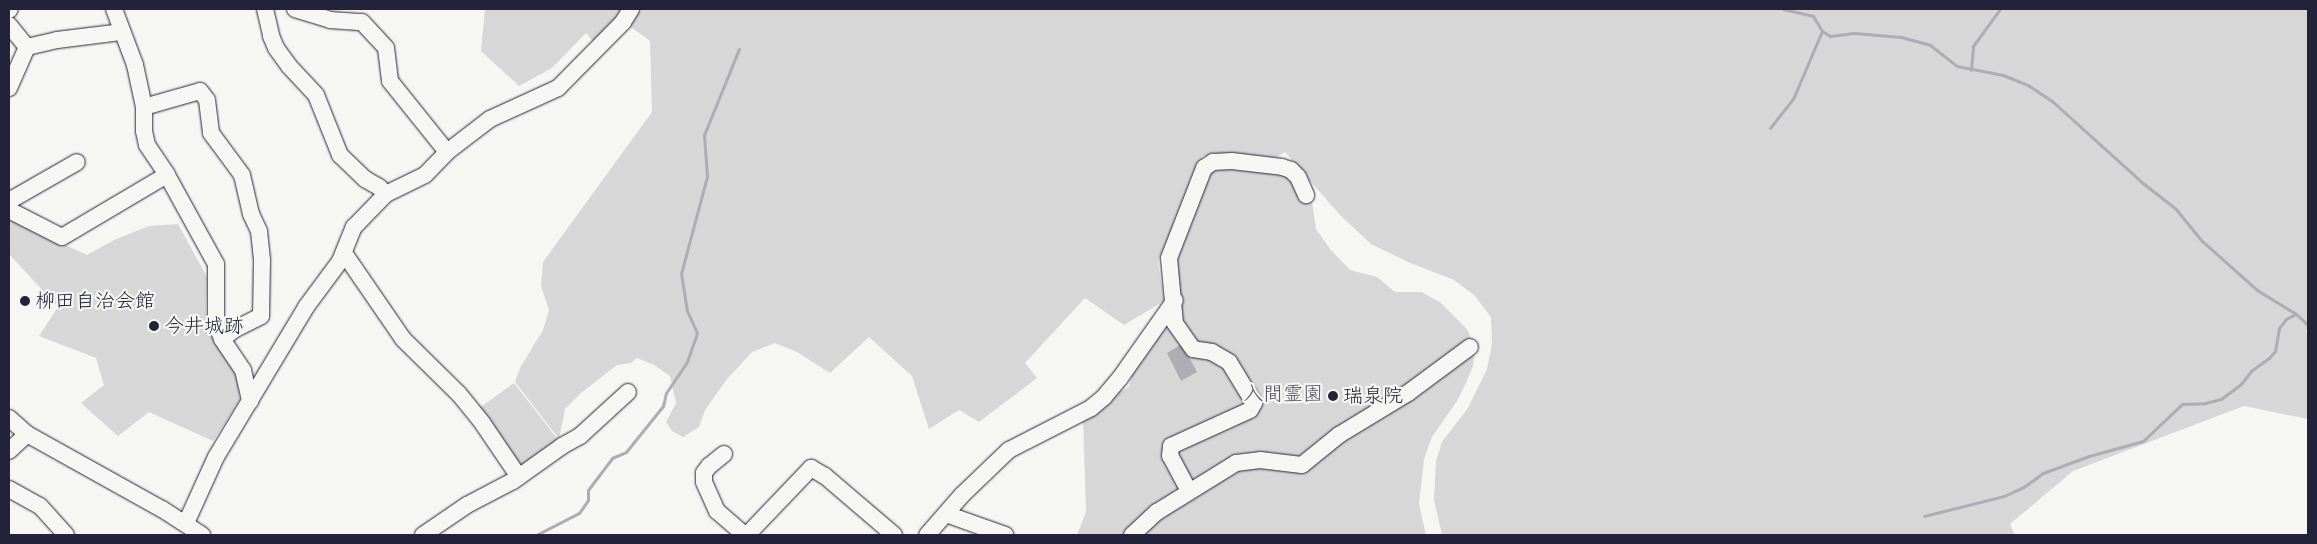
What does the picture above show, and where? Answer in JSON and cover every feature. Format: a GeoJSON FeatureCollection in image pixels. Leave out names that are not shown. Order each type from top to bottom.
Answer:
{"type":"FeatureCollection","features":[{"type":"Feature","properties":{"kind":"street"},"geometry":{"type":"LineString","coordinates":[[114,9],[135,65],[144,107],[144,131],[148,145],[167,175],[216,264],[216,324],[222,339],[243,370],[250,401]]}},
{"type":"Feature","properties":{"kind":"street"},"geometry":{"type":"LineString","coordinates":[[265,9],[271,36],[276,48],[289,66],[316,95],[340,155],[386,194]]}},
{"type":"Feature","properties":{"kind":"street"},"geometry":{"type":"LineString","coordinates":[[295,9],[330,20],[362,22],[386,48],[390,81],[447,152]]}},
{"type":"Feature","properties":{"kind":"street"},"geometry":{"type":"LineString","coordinates":[[344,20],[364,9]]}},
{"type":"Feature","properties":{"kind":"street"},"geometry":{"type":"LineString","coordinates":[[186,523],[216,458],[306,307],[344,253],[346,241],[354,227],[386,194],[425,175],[447,152],[498,115],[558,88],[623,22],[631,9]]}},
{"type":"Feature","properties":{"kind":"street"},"geometry":{"type":"LineString","coordinates":[[9,25],[27,48]]}},
{"type":"Feature","properties":{"kind":"street"},"geometry":{"type":"LineString","coordinates":[[27,48],[57,40],[122,32]]}},
{"type":"Feature","properties":{"kind":"street"},"geometry":{"type":"LineString","coordinates":[[9,88],[27,48]]}},
{"type":"Feature","properties":{"kind":"street"},"geometry":{"type":"LineString","coordinates":[[144,107],[200,91],[207,100],[211,134],[242,175],[252,214],[259,231],[262,261],[261,316],[235,329],[222,339]]}},
{"type":"Feature","properties":{"kind":"street"},"geometry":{"type":"LineString","coordinates":[[9,201],[77,161]]}},
{"type":"Feature","properties":{"kind":"street"},"geometry":{"type":"LineString","coordinates":[[1189,491],[1170,456],[1171,446],[1250,410],[1254,403],[1229,362],[1217,354],[1193,349],[1175,323],[1169,258],[1204,168],[1213,162],[1232,161],[1282,167],[1291,170],[1298,177],[1306,195]]}},
{"type":"Feature","properties":{"kind":"street"},"geometry":{"type":"LineString","coordinates":[[9,210],[62,237],[167,175]]}},
{"type":"Feature","properties":{"kind":"street"},"geometry":{"type":"LineString","coordinates":[[344,253],[403,339],[459,394],[483,424],[519,477]]}},
{"type":"Feature","properties":{"kind":"street"},"geometry":{"type":"LineString","coordinates":[[927,535],[995,461],[1008,450],[1090,408],[1104,396],[1120,378],[1174,300]]}},
{"type":"Feature","properties":{"kind":"street"},"geometry":{"type":"LineString","coordinates":[[1132,535],[1157,512],[1236,463],[1260,460],[1302,465],[1338,435],[1408,393],[1470,347]]}},
{"type":"Feature","properties":{"kind":"street"},"geometry":{"type":"LineString","coordinates":[[423,535],[467,505],[519,477],[562,446],[580,436],[628,392]]}},
{"type":"Feature","properties":{"kind":"street"},"geometry":{"type":"LineString","coordinates":[[9,418],[27,434],[186,523],[202,535]]}},
{"type":"Feature","properties":{"kind":"street"},"geometry":{"type":"LineString","coordinates":[[9,451],[27,434]]}},
{"type":"Feature","properties":{"kind":"street"},"geometry":{"type":"LineString","coordinates":[[724,454],[709,466],[704,473],[704,482],[716,510],[746,535],[811,468],[825,476],[894,535]]}},
{"type":"Feature","properties":{"kind":"street"},"geometry":{"type":"LineString","coordinates":[[9,489],[40,506],[66,535]]}},
{"type":"Feature","properties":{"kind":"street"},"geometry":{"type":"LineString","coordinates":[[946,514],[1005,535]]}},
{"type":"Feature","properties":{"kind":"green space"},"geometry":{"type":"Polygon","coordinates":[[[485,9],[2308,9],[2308,329],[2306,331],[2308,334],[2308,419],[2244,406],[2073,471],[2010,524],[2015,535],[1442,535],[1434,500],[1436,461],[1442,442],[1468,408],[1487,369],[1492,344],[1491,317],[1474,295],[1454,280],[1408,262],[1371,244],[1340,215],[1285,152],[1273,159],[1227,154],[1202,156],[1158,262],[1164,301],[1124,325],[1085,298],[1025,363],[1037,378],[979,422],[959,410],[929,429],[912,376],[869,337],[830,373],[797,352],[775,343],[752,352],[727,379],[705,410],[699,427],[683,437],[672,431],[666,422],[676,403],[670,376],[654,365],[637,358],[631,363],[617,365],[581,393],[565,409],[559,439],[515,382],[520,368],[543,330],[549,310],[541,286],[543,262],[652,112],[650,41],[627,24],[601,50],[586,33],[552,68],[519,86],[481,51],[485,9]]]}},
{"type":"Feature","properties":{"kind":"green space","name":"入間霊園"},"geometry":{"type":"Polygon","coordinates":[[[1278,163],[1311,195],[1316,229],[1330,249],[1350,270],[1377,277],[1395,292],[1421,292],[1440,302],[1467,329],[1475,347],[1473,366],[1466,383],[1457,401],[1432,437],[1424,459],[1419,504],[1426,535],[1077,535],[1086,512],[1083,419],[1106,398],[1129,387],[1135,359],[1171,310],[1165,258],[1202,165],[1278,163]]]}},
{"type":"Feature","properties":{"kind":"green space"},"geometry":{"type":"Polygon","coordinates":[[[9,219],[87,255],[114,240],[149,226],[178,224],[207,277],[206,313],[214,340],[237,376],[240,400],[213,441],[149,412],[118,436],[81,403],[104,385],[96,358],[39,336],[58,307],[9,254],[9,219]]]}},
{"type":"Feature","properties":{"kind":"green space"},"geometry":{"type":"Polygon","coordinates":[[[514,383],[559,441],[523,470],[478,409],[514,383]]]}},
{"type":"Feature","properties":{"kind":"shaded area"},"geometry":{"type":"Polygon","coordinates":[[[1182,344],[1197,372],[1181,381],[1167,353],[1182,344]]]}},
{"type":"Feature","properties":{"kind":"waterway"},"geometry":{"type":"LineString","coordinates":[[1783,9],[1813,16],[1822,31],[1830,36],[1854,33],[1901,37],[1930,45],[1957,66],[2003,75],[2028,85],[2052,101],[2144,184],[2175,208],[2201,240],[2257,290],[2296,314]]}},
{"type":"Feature","properties":{"kind":"waterway"},"geometry":{"type":"LineString","coordinates":[[1971,70],[1973,46],[2000,9]]}},
{"type":"Feature","properties":{"kind":"waterway"},"geometry":{"type":"LineString","coordinates":[[1770,128],[1793,99],[1822,31]]}},
{"type":"Feature","properties":{"kind":"waterway"},"geometry":{"type":"LineString","coordinates":[[536,535],[579,513],[588,500],[588,490],[612,458],[626,452],[663,406],[666,393],[687,362],[697,333],[687,311],[681,274],[707,176],[704,135],[739,49]]}},
{"type":"Feature","properties":{"kind":"waterway"},"geometry":{"type":"LineString","coordinates":[[1924,516],[2004,496],[2025,486],[2043,473],[2089,456],[2143,441],[2182,404],[2205,403],[2221,399],[2241,384],[2251,371],[2269,358],[2275,351],[2279,328],[2286,319],[2296,314],[2308,325]]}},
{"type":"Feature","properties":{"kind":"place","name":"柳田自治会館"},"geometry":{"type":"Point","coordinates":[25,301]}},
{"type":"Feature","properties":{"kind":"place","name":"今井城跡"},"geometry":{"type":"Point","coordinates":[154,326]}},
{"type":"Feature","properties":{"kind":"place","name":"瑞泉院"},"geometry":{"type":"Point","coordinates":[1333,396]}}]}
